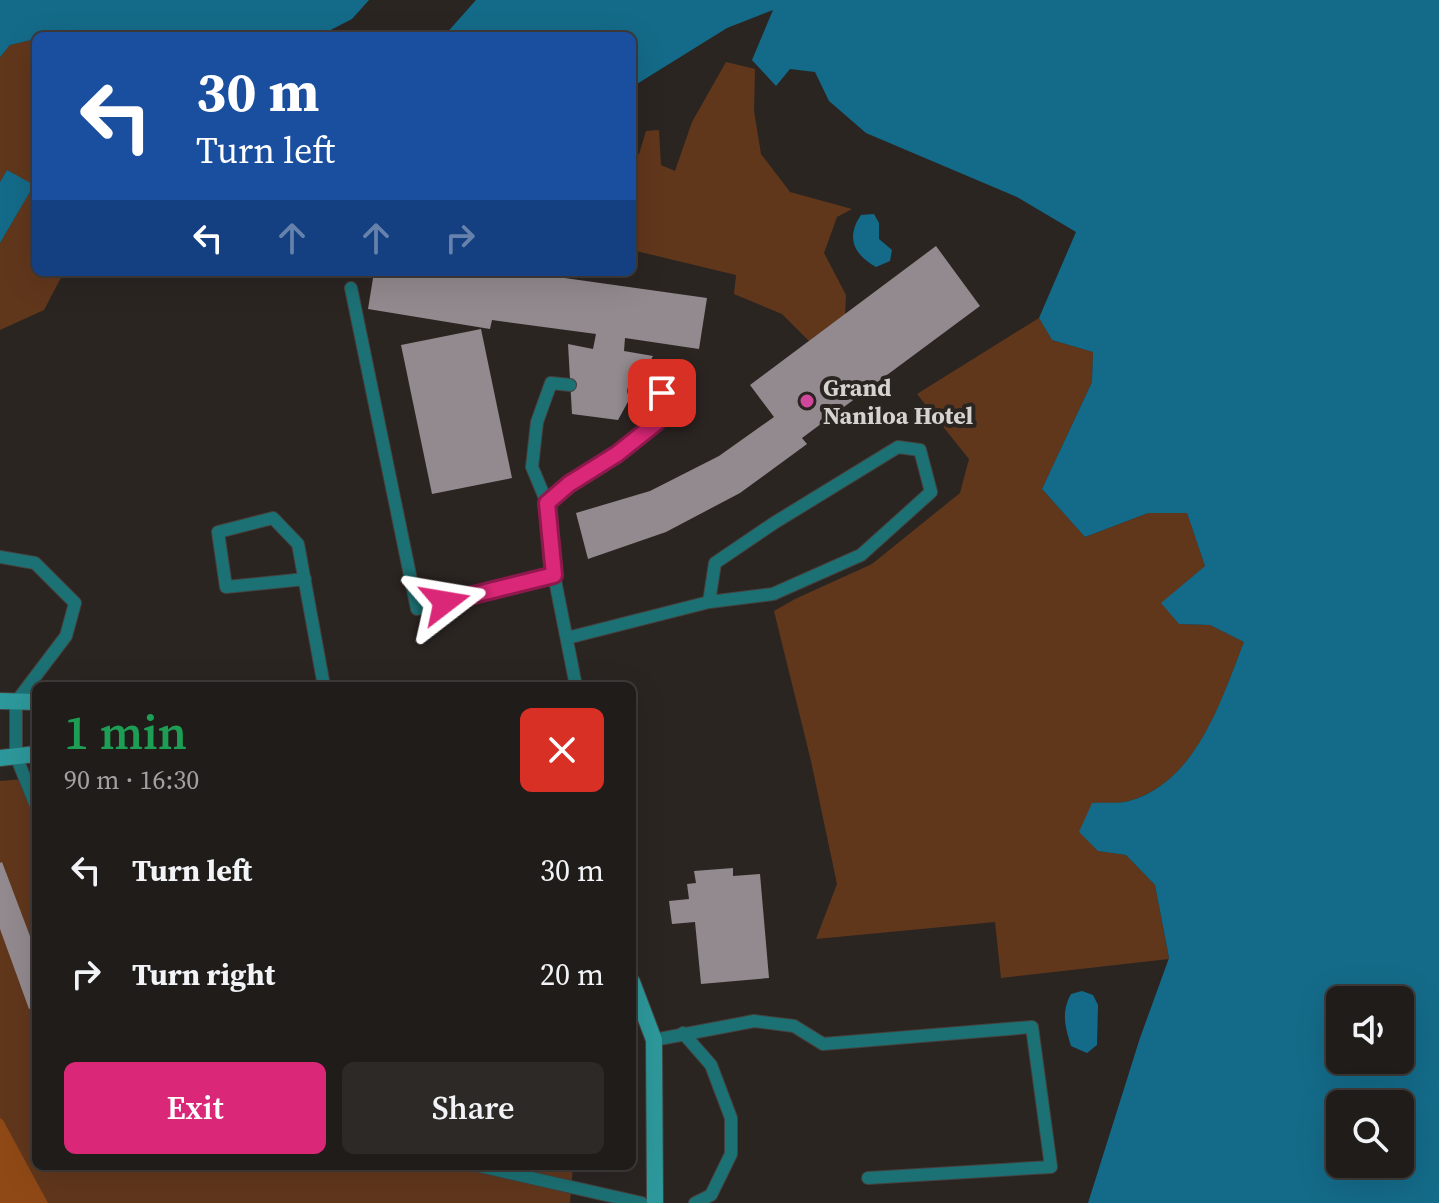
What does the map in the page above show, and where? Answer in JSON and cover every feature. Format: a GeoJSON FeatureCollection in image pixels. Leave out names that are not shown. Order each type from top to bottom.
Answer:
{"type":"FeatureCollection","features":[{"type":"Feature","properties":{"kind":"street"},"geometry":{"type":"LineString","coordinates":[[8,702],[32,702]]}},
{"type":"Feature","properties":{"kind":"street"},"geometry":{"type":"LineString","coordinates":[[8,757],[32,754]]}},
{"type":"Feature","properties":{"kind":"street"},"geometry":{"type":"LineString","coordinates":[[636,993],[654,1040],[655,1203]]}},
{"type":"Feature","properties":{"kind":"lane"},"geometry":{"type":"LineString","coordinates":[[351,288],[417,609],[554,575]]}},
{"type":"Feature","properties":{"kind":"lane"},"geometry":{"type":"LineString","coordinates":[[570,385],[551,383],[537,422],[532,467],[547,503],[554,575],[575,682]]}},
{"type":"Feature","properties":{"kind":"lane"},"geometry":{"type":"LineString","coordinates":[[547,503],[656,423],[662,393],[634,391]]}},
{"type":"Feature","properties":{"kind":"lane"},"geometry":{"type":"LineString","coordinates":[[567,638],[709,602],[773,594],[861,555],[931,492],[920,450],[898,447],[715,563],[709,602]]}},
{"type":"Feature","properties":{"kind":"lane"},"geometry":{"type":"LineString","coordinates":[[305,579],[226,587],[218,532],[273,518],[298,544],[305,579],[323,682]]}},
{"type":"Feature","properties":{"kind":"lane"},"geometry":{"type":"LineString","coordinates":[[0,557],[35,563],[75,603],[66,636],[8,702],[8,757],[32,799]]}},
{"type":"Feature","properties":{"kind":"lane"},"geometry":{"type":"LineString","coordinates":[[654,1040],[754,1021],[794,1026],[823,1044],[1032,1027],[1051,1167],[868,1178]]}},
{"type":"Feature","properties":{"kind":"lane"},"geometry":{"type":"LineString","coordinates":[[683,1033],[711,1065],[731,1118],[731,1154],[711,1195],[695,1203]]}},
{"type":"Feature","properties":{"kind":"lane"},"geometry":{"type":"LineString","coordinates":[[497,1170],[642,1203]]}},
{"type":"Feature","properties":{"kind":"shaded area"},"geometry":{"type":"Polygon","coordinates":[[[32,40],[32,185],[7,170],[0,182],[0,57],[10,45],[32,40]]]}},
{"type":"Feature","properties":{"kind":"shaded area"},"geometry":{"type":"Polygon","coordinates":[[[726,62],[755,69],[754,111],[761,154],[790,192],[852,209],[837,217],[824,253],[846,295],[845,315],[809,341],[782,314],[734,294],[736,275],[636,251],[636,155],[639,154],[646,131],[659,130],[661,165],[675,171],[692,122],[726,62]]]}},
{"type":"Feature","properties":{"kind":"shaded area"},"geometry":{"type":"Polygon","coordinates":[[[32,188],[32,276],[62,276],[44,310],[0,330],[0,243],[32,188]]]}},
{"type":"Feature","properties":{"kind":"shaded area"},"geometry":{"type":"Polygon","coordinates":[[[1039,318],[1052,340],[1093,352],[1092,382],[1042,489],[1085,537],[1148,513],[1187,513],[1205,566],[1162,603],[1179,624],[1210,625],[1244,642],[1204,736],[1173,776],[1153,791],[1129,801],[1092,803],[1098,851],[1126,855],[1155,885],[1169,959],[1001,978],[995,922],[816,939],[837,884],[774,611],[872,564],[960,493],[969,459],[917,394],[1039,318]]]}},
{"type":"Feature","properties":{"kind":"shaded area"},"geometry":{"type":"Polygon","coordinates":[[[32,778],[32,1170],[573,1170],[570,1203],[0,1203],[0,781],[32,778]]]}},
{"type":"Feature","properties":{"kind":"shaded area"},"geometry":{"type":"Polygon","coordinates":[[[0,1118],[3,1120],[48,1203],[0,1203],[0,1118]]]}},
{"type":"Feature","properties":{"kind":"water"},"geometry":{"type":"Polygon","coordinates":[[[0,0],[369,0],[352,19],[327,32],[32,32],[32,40],[10,45],[0,57],[0,0]]]}},
{"type":"Feature","properties":{"kind":"water"},"geometry":{"type":"Polygon","coordinates":[[[476,0],[1439,0],[1439,1203],[1088,1203],[1140,1038],[1169,958],[1155,885],[1126,855],[1098,851],[1079,832],[1092,803],[1125,802],[1153,791],[1189,758],[1215,713],[1244,642],[1210,625],[1179,624],[1161,603],[1205,566],[1187,513],[1148,513],[1085,537],[1042,489],[1092,382],[1093,352],[1052,340],[1039,318],[1076,232],[1017,197],[866,133],[829,101],[815,72],[790,69],[776,86],[752,60],[773,10],[727,28],[636,85],[636,32],[448,32],[476,0]]]}},
{"type":"Feature","properties":{"kind":"water"},"geometry":{"type":"Polygon","coordinates":[[[7,170],[32,184],[32,188],[0,243],[0,182],[7,170]]]}},
{"type":"Feature","properties":{"kind":"water"},"geometry":{"type":"Polygon","coordinates":[[[874,214],[879,223],[879,239],[892,250],[890,261],[876,267],[857,251],[853,238],[861,215],[874,214]]]}},
{"type":"Feature","properties":{"kind":"water"},"geometry":{"type":"Polygon","coordinates":[[[1082,991],[1093,995],[1098,1005],[1097,1045],[1087,1053],[1071,1046],[1065,1020],[1071,994],[1082,991]]]}},
{"type":"Feature","properties":{"kind":"building","name":"Grand Naniloa Hotel"},"geometry":{"type":"Polygon","coordinates":[[[936,246],[980,306],[802,438],[807,444],[740,493],[666,532],[588,559],[576,513],[650,491],[719,456],[774,417],[750,385],[936,246]]]}},
{"type":"Feature","properties":{"kind":"building"},"geometry":{"type":"Polygon","coordinates":[[[373,276],[550,276],[707,298],[699,349],[625,338],[624,351],[653,356],[618,420],[572,414],[568,344],[593,349],[596,334],[492,320],[490,329],[368,309],[373,276]]]}},
{"type":"Feature","properties":{"kind":"building"},"geometry":{"type":"Polygon","coordinates":[[[481,329],[512,478],[432,494],[401,345],[481,329]]]}},
{"type":"Feature","properties":{"kind":"building"},"geometry":{"type":"Polygon","coordinates":[[[0,863],[32,941],[32,1008],[29,1009],[0,929],[0,863]]]}},
{"type":"Feature","properties":{"kind":"building"},"geometry":{"type":"Polygon","coordinates":[[[733,868],[733,876],[760,874],[769,978],[701,984],[695,922],[672,924],[669,901],[689,899],[687,884],[696,883],[694,871],[733,868]]]}},
{"type":"Feature","properties":{"kind":"place","name":"Grand Naniloa Hotel"},"geometry":{"type":"Point","coordinates":[807,401]}},
{"type":"Feature","properties":{"kind":"route"},"geometry":{"type":"LineString","coordinates":[[445,602],[554,575],[547,503],[656,423],[662,393]]}}]}
